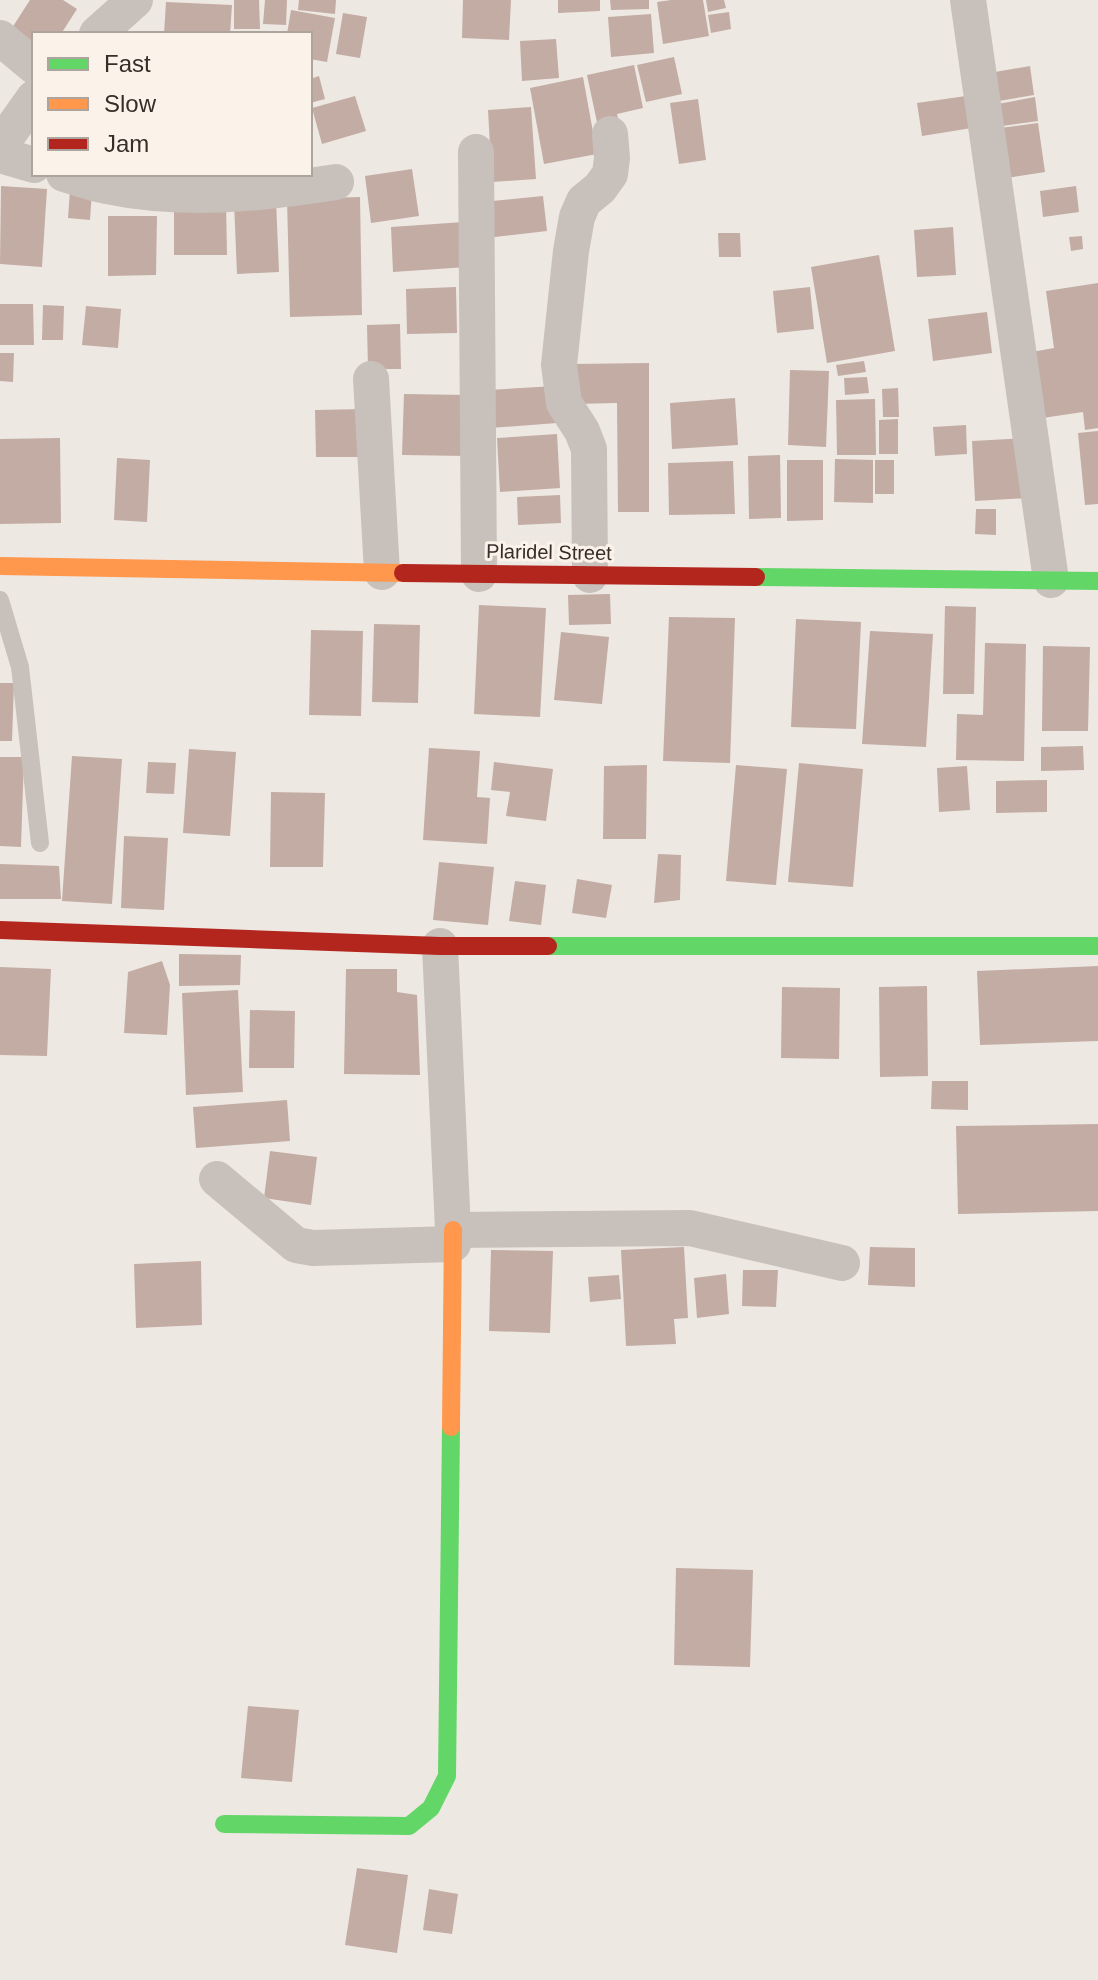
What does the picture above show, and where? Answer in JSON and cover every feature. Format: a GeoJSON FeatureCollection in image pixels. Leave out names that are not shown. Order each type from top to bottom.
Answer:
{"type":"FeatureCollection","features":[{"type":"Feature","properties":{"kind":"street"},"geometry":{"type":"LineString","coordinates":[[99,32],[135,0]]}},
{"type":"Feature","properties":{"kind":"street"},"geometry":{"type":"LineString","coordinates":[[968,0],[1051,580]]}},
{"type":"Feature","properties":{"kind":"street"},"geometry":{"type":"LineString","coordinates":[[0,38],[32,64]]}},
{"type":"Feature","properties":{"kind":"street"},"geometry":{"type":"LineString","coordinates":[[0,146],[32,101]]}},
{"type":"Feature","properties":{"kind":"street"},"geometry":{"type":"LineString","coordinates":[[590,575],[589,449],[582,431],[564,403],[559,365],[577,217],[584,201],[600,188],[610,174],[610,134]]}},
{"type":"Feature","properties":{"kind":"street"},"geometry":{"type":"LineString","coordinates":[[476,152],[479,574]]}},
{"type":"Feature","properties":{"kind":"street"},"geometry":{"type":"LineString","coordinates":[[0,155],[32,164]]}},
{"type":"Feature","properties":{"kind":"street"},"geometry":{"type":"LineString","coordinates":[[71,176],[106,186],[160,194],[222,195],[336,182]]}},
{"type":"Feature","properties":{"kind":"street"},"geometry":{"type":"LineString","coordinates":[[371,379],[382,572]]}},
{"type":"Feature","properties":{"kind":"street","name":"Plaridel Street"},"geometry":{"type":"LineString","coordinates":[[0,566],[1098,581]]}},
{"type":"Feature","properties":{"kind":"street"},"geometry":{"type":"LineString","coordinates":[[0,930],[440,946],[1098,946]]}},
{"type":"Feature","properties":{"kind":"street"},"geometry":{"type":"LineString","coordinates":[[224,1824],[409,1826],[431,1808],[447,1776],[453,1237],[440,946]]}},
{"type":"Feature","properties":{"kind":"street"},"geometry":{"type":"LineString","coordinates":[[217,1179],[296,1245],[313,1248],[453,1237],[690,1228],[842,1263]]}},
{"type":"Feature","properties":{"kind":"lane"},"geometry":{"type":"LineString","coordinates":[[0,600],[20,667],[40,843]]}},
{"type":"Feature","properties":{"kind":"building"},"geometry":{"type":"Polygon","coordinates":[[[30,0],[63,0],[77,9],[62,32],[32,32],[32,45],[10,31],[30,0]]]}},
{"type":"Feature","properties":{"kind":"building"},"geometry":{"type":"Polygon","coordinates":[[[234,0],[259,0],[260,29],[234,29],[234,0]]]}},
{"type":"Feature","properties":{"kind":"building"},"geometry":{"type":"Polygon","coordinates":[[[265,0],[287,0],[286,25],[263,24],[265,0]]]}},
{"type":"Feature","properties":{"kind":"building"},"geometry":{"type":"Polygon","coordinates":[[[299,0],[336,0],[335,14],[298,10],[299,0]]]}},
{"type":"Feature","properties":{"kind":"building"},"geometry":{"type":"Polygon","coordinates":[[[463,0],[511,0],[509,40],[462,38],[463,0]]]}},
{"type":"Feature","properties":{"kind":"building"},"geometry":{"type":"Polygon","coordinates":[[[558,0],[600,0],[600,11],[558,13],[558,0]]]}},
{"type":"Feature","properties":{"kind":"building"},"geometry":{"type":"Polygon","coordinates":[[[610,0],[649,0],[649,9],[611,10],[610,0]]]}},
{"type":"Feature","properties":{"kind":"building"},"geometry":{"type":"Polygon","coordinates":[[[703,0],[709,36],[663,44],[657,2],[703,0]]]}},
{"type":"Feature","properties":{"kind":"building"},"geometry":{"type":"Polygon","coordinates":[[[706,0],[724,0],[726,8],[708,12],[706,0]]]}},
{"type":"Feature","properties":{"kind":"building"},"geometry":{"type":"Polygon","coordinates":[[[166,2],[232,5],[230,32],[164,32],[166,2]]]}},
{"type":"Feature","properties":{"kind":"building"},"geometry":{"type":"Polygon","coordinates":[[[291,10],[335,18],[327,62],[312,59],[312,32],[287,32],[291,10]]]}},
{"type":"Feature","properties":{"kind":"building"},"geometry":{"type":"Polygon","coordinates":[[[729,12],[731,29],[711,33],[708,15],[729,12]]]}},
{"type":"Feature","properties":{"kind":"building"},"geometry":{"type":"Polygon","coordinates":[[[343,13],[367,17],[360,58],[336,54],[343,13]]]}},
{"type":"Feature","properties":{"kind":"building"},"geometry":{"type":"Polygon","coordinates":[[[651,14],[654,53],[611,57],[608,17],[651,14]]]}},
{"type":"Feature","properties":{"kind":"building"},"geometry":{"type":"Polygon","coordinates":[[[556,39],[559,78],[522,81],[520,41],[556,39]]]}},
{"type":"Feature","properties":{"kind":"building"},"geometry":{"type":"Polygon","coordinates":[[[674,57],[682,94],[646,102],[637,65],[674,57]]]}},
{"type":"Feature","properties":{"kind":"building"},"geometry":{"type":"Polygon","coordinates":[[[634,65],[643,108],[617,114],[619,123],[598,127],[587,75],[634,65]]]}},
{"type":"Feature","properties":{"kind":"building"},"geometry":{"type":"Polygon","coordinates":[[[1030,66],[1034,95],[999,101],[995,72],[1030,66]]]}},
{"type":"Feature","properties":{"kind":"building"},"geometry":{"type":"Polygon","coordinates":[[[319,76],[325,99],[312,102],[312,78],[319,76]]]}},
{"type":"Feature","properties":{"kind":"building"},"geometry":{"type":"Polygon","coordinates":[[[583,77],[597,154],[544,164],[530,88],[583,77]]]}},
{"type":"Feature","properties":{"kind":"building"},"geometry":{"type":"Polygon","coordinates":[[[973,95],[978,127],[922,136],[917,103],[973,95]]]}},
{"type":"Feature","properties":{"kind":"building"},"geometry":{"type":"Polygon","coordinates":[[[355,96],[366,131],[322,144],[312,108],[355,96]]]}},
{"type":"Feature","properties":{"kind":"building"},"geometry":{"type":"Polygon","coordinates":[[[1035,97],[1038,121],[1002,126],[998,104],[1035,97]]]}},
{"type":"Feature","properties":{"kind":"building"},"geometry":{"type":"Polygon","coordinates":[[[698,99],[706,160],[679,164],[670,103],[698,99]]]}},
{"type":"Feature","properties":{"kind":"building"},"geometry":{"type":"Polygon","coordinates":[[[531,107],[536,179],[492,182],[488,110],[531,107]]]}},
{"type":"Feature","properties":{"kind":"building"},"geometry":{"type":"Polygon","coordinates":[[[1038,123],[1045,172],[1007,178],[1000,128],[1038,123]]]}},
{"type":"Feature","properties":{"kind":"building"},"geometry":{"type":"Polygon","coordinates":[[[412,169],[419,216],[371,223],[365,176],[412,169]]]}},
{"type":"Feature","properties":{"kind":"building"},"geometry":{"type":"Polygon","coordinates":[[[1,186],[47,189],[42,267],[0,264],[1,186]]]}},
{"type":"Feature","properties":{"kind":"building"},"geometry":{"type":"Polygon","coordinates":[[[1076,186],[1079,212],[1043,217],[1040,191],[1076,186]]]}},
{"type":"Feature","properties":{"kind":"building"},"geometry":{"type":"Polygon","coordinates":[[[70,190],[92,191],[90,220],[68,218],[70,190]]]}},
{"type":"Feature","properties":{"kind":"building"},"geometry":{"type":"Polygon","coordinates":[[[543,196],[547,231],[486,238],[482,202],[543,196]]]}},
{"type":"Feature","properties":{"kind":"building"},"geometry":{"type":"Polygon","coordinates":[[[360,197],[362,315],[290,317],[287,199],[360,197]]]}},
{"type":"Feature","properties":{"kind":"building"},"geometry":{"type":"Polygon","coordinates":[[[276,200],[279,272],[237,274],[234,202],[276,200]]]}},
{"type":"Feature","properties":{"kind":"building"},"geometry":{"type":"Polygon","coordinates":[[[174,204],[226,204],[227,255],[174,255],[174,204]]]}},
{"type":"Feature","properties":{"kind":"building"},"geometry":{"type":"Polygon","coordinates":[[[108,216],[157,216],[156,275],[108,276],[108,216]]]}},
{"type":"Feature","properties":{"kind":"building"},"geometry":{"type":"Polygon","coordinates":[[[464,222],[467,267],[393,272],[391,227],[464,222]]]}},
{"type":"Feature","properties":{"kind":"building"},"geometry":{"type":"Polygon","coordinates":[[[953,227],[956,275],[917,277],[914,230],[953,227]]]}},
{"type":"Feature","properties":{"kind":"building"},"geometry":{"type":"Polygon","coordinates":[[[718,233],[740,233],[741,257],[719,257],[718,233]]]}},
{"type":"Feature","properties":{"kind":"building"},"geometry":{"type":"Polygon","coordinates":[[[1082,236],[1083,249],[1071,251],[1069,237],[1082,236]]]}},
{"type":"Feature","properties":{"kind":"building"},"geometry":{"type":"Polygon","coordinates":[[[879,255],[895,351],[827,363],[811,267],[879,255]]]}},
{"type":"Feature","properties":{"kind":"building"},"geometry":{"type":"Polygon","coordinates":[[[1098,283],[1098,428],[1085,430],[1083,412],[1036,419],[1026,353],[1054,348],[1046,291],[1098,283]]]}},
{"type":"Feature","properties":{"kind":"building"},"geometry":{"type":"Polygon","coordinates":[[[456,287],[457,333],[407,334],[406,289],[456,287]]]}},
{"type":"Feature","properties":{"kind":"building"},"geometry":{"type":"Polygon","coordinates":[[[810,287],[814,329],[777,333],[773,291],[810,287]]]}},
{"type":"Feature","properties":{"kind":"building"},"geometry":{"type":"Polygon","coordinates":[[[0,304],[33,304],[34,345],[0,345],[0,304]]]}},
{"type":"Feature","properties":{"kind":"building"},"geometry":{"type":"Polygon","coordinates":[[[43,305],[64,306],[63,340],[42,340],[43,305]]]}},
{"type":"Feature","properties":{"kind":"building"},"geometry":{"type":"Polygon","coordinates":[[[86,306],[121,309],[118,348],[82,345],[86,306]]]}},
{"type":"Feature","properties":{"kind":"building"},"geometry":{"type":"Polygon","coordinates":[[[987,312],[992,353],[933,361],[928,319],[987,312]]]}},
{"type":"Feature","properties":{"kind":"building"},"geometry":{"type":"Polygon","coordinates":[[[400,324],[401,369],[368,369],[367,325],[400,324]]]}},
{"type":"Feature","properties":{"kind":"building"},"geometry":{"type":"Polygon","coordinates":[[[0,353],[14,353],[13,382],[0,381],[0,353]]]}},
{"type":"Feature","properties":{"kind":"building"},"geometry":{"type":"Polygon","coordinates":[[[864,361],[866,372],[838,376],[836,365],[864,361]]]}},
{"type":"Feature","properties":{"kind":"building"},"geometry":{"type":"Polygon","coordinates":[[[649,363],[649,512],[618,512],[617,403],[573,404],[573,364],[649,363]]]}},
{"type":"Feature","properties":{"kind":"building"},"geometry":{"type":"Polygon","coordinates":[[[790,370],[829,371],[826,447],[788,445],[790,370]]]}},
{"type":"Feature","properties":{"kind":"building"},"geometry":{"type":"Polygon","coordinates":[[[867,377],[869,393],[845,395],[844,378],[867,377]]]}},
{"type":"Feature","properties":{"kind":"building"},"geometry":{"type":"Polygon","coordinates":[[[555,386],[557,423],[490,428],[488,390],[555,386]]]}},
{"type":"Feature","properties":{"kind":"building"},"geometry":{"type":"Polygon","coordinates":[[[898,388],[899,417],[883,417],[882,389],[898,388]]]}},
{"type":"Feature","properties":{"kind":"building"},"geometry":{"type":"Polygon","coordinates":[[[404,394],[467,395],[466,456],[402,455],[404,394]]]}},
{"type":"Feature","properties":{"kind":"building"},"geometry":{"type":"Polygon","coordinates":[[[735,398],[738,445],[672,449],[670,403],[735,398]]]}},
{"type":"Feature","properties":{"kind":"building"},"geometry":{"type":"Polygon","coordinates":[[[875,399],[876,455],[837,455],[836,400],[875,399]]]}},
{"type":"Feature","properties":{"kind":"building"},"geometry":{"type":"Polygon","coordinates":[[[365,409],[366,457],[316,457],[315,410],[365,409]]]}},
{"type":"Feature","properties":{"kind":"building"},"geometry":{"type":"Polygon","coordinates":[[[898,419],[898,454],[879,454],[879,420],[898,419]]]}},
{"type":"Feature","properties":{"kind":"building"},"geometry":{"type":"Polygon","coordinates":[[[966,425],[967,454],[935,456],[933,427],[966,425]]]}},
{"type":"Feature","properties":{"kind":"building"},"geometry":{"type":"Polygon","coordinates":[[[1098,431],[1098,504],[1085,505],[1078,433],[1098,431]]]}},
{"type":"Feature","properties":{"kind":"building"},"geometry":{"type":"Polygon","coordinates":[[[557,434],[560,488],[500,492],[497,438],[557,434]]]}},
{"type":"Feature","properties":{"kind":"building"},"geometry":{"type":"Polygon","coordinates":[[[60,438],[61,523],[0,524],[0,439],[60,438]]]}},
{"type":"Feature","properties":{"kind":"building"},"geometry":{"type":"Polygon","coordinates":[[[1025,438],[1028,498],[975,501],[972,441],[1025,438]]]}},
{"type":"Feature","properties":{"kind":"building"},"geometry":{"type":"Polygon","coordinates":[[[780,455],[781,518],[749,519],[748,456],[780,455]]]}},
{"type":"Feature","properties":{"kind":"building"},"geometry":{"type":"Polygon","coordinates":[[[117,458],[150,460],[147,522],[114,520],[117,458]]]}},
{"type":"Feature","properties":{"kind":"building"},"geometry":{"type":"Polygon","coordinates":[[[835,459],[873,460],[873,503],[834,502],[835,459]]]}},
{"type":"Feature","properties":{"kind":"building"},"geometry":{"type":"Polygon","coordinates":[[[787,460],[823,460],[823,520],[787,521],[787,460]]]}},
{"type":"Feature","properties":{"kind":"building"},"geometry":{"type":"Polygon","coordinates":[[[875,460],[894,460],[894,494],[875,494],[875,460]]]}},
{"type":"Feature","properties":{"kind":"building"},"geometry":{"type":"Polygon","coordinates":[[[733,461],[735,514],[669,515],[668,463],[733,461]]]}},
{"type":"Feature","properties":{"kind":"building"},"geometry":{"type":"Polygon","coordinates":[[[560,495],[561,523],[518,525],[517,497],[560,495]]]}},
{"type":"Feature","properties":{"kind":"building"},"geometry":{"type":"Polygon","coordinates":[[[976,509],[996,509],[996,535],[975,534],[976,509]]]}},
{"type":"Feature","properties":{"kind":"building"},"geometry":{"type":"Polygon","coordinates":[[[610,594],[611,624],[569,625],[568,595],[610,594]]]}},
{"type":"Feature","properties":{"kind":"building"},"geometry":{"type":"Polygon","coordinates":[[[479,605],[546,608],[540,717],[474,714],[479,605]]]}},
{"type":"Feature","properties":{"kind":"building"},"geometry":{"type":"Polygon","coordinates":[[[945,606],[976,607],[974,694],[943,694],[945,606]]]}},
{"type":"Feature","properties":{"kind":"building"},"geometry":{"type":"Polygon","coordinates":[[[669,617],[735,618],[730,763],[663,761],[669,617]]]}},
{"type":"Feature","properties":{"kind":"building"},"geometry":{"type":"Polygon","coordinates":[[[796,619],[861,622],[856,729],[791,727],[796,619]]]}},
{"type":"Feature","properties":{"kind":"building"},"geometry":{"type":"Polygon","coordinates":[[[374,624],[420,625],[418,703],[372,702],[374,624]]]}},
{"type":"Feature","properties":{"kind":"building"},"geometry":{"type":"Polygon","coordinates":[[[311,630],[363,631],[361,716],[309,715],[311,630]]]}},
{"type":"Feature","properties":{"kind":"building"},"geometry":{"type":"Polygon","coordinates":[[[870,631],[933,634],[926,747],[862,744],[870,631]]]}},
{"type":"Feature","properties":{"kind":"building"},"geometry":{"type":"Polygon","coordinates":[[[561,632],[609,637],[602,704],[554,700],[561,632]]]}},
{"type":"Feature","properties":{"kind":"building"},"geometry":{"type":"Polygon","coordinates":[[[985,643],[1026,644],[1024,761],[956,760],[957,714],[983,715],[985,643]]]}},
{"type":"Feature","properties":{"kind":"building"},"geometry":{"type":"Polygon","coordinates":[[[1043,646],[1090,647],[1088,731],[1042,731],[1043,646]]]}},
{"type":"Feature","properties":{"kind":"building"},"geometry":{"type":"Polygon","coordinates":[[[0,683],[14,683],[12,741],[0,741],[0,683]]]}},
{"type":"Feature","properties":{"kind":"building"},"geometry":{"type":"Polygon","coordinates":[[[1083,746],[1084,770],[1041,771],[1041,747],[1083,746]]]}},
{"type":"Feature","properties":{"kind":"building"},"geometry":{"type":"Polygon","coordinates":[[[429,748],[480,751],[477,797],[490,798],[487,844],[423,840],[429,748]]]}},
{"type":"Feature","properties":{"kind":"building"},"geometry":{"type":"Polygon","coordinates":[[[189,749],[236,752],[230,836],[183,833],[189,749]]]}},
{"type":"Feature","properties":{"kind":"building"},"geometry":{"type":"Polygon","coordinates":[[[72,756],[122,759],[112,904],[62,901],[72,756]]]}},
{"type":"Feature","properties":{"kind":"building"},"geometry":{"type":"Polygon","coordinates":[[[0,757],[24,757],[21,847],[0,846],[0,757]]]}},
{"type":"Feature","properties":{"kind":"building"},"geometry":{"type":"Polygon","coordinates":[[[148,762],[176,763],[174,794],[146,793],[148,762]]]}},
{"type":"Feature","properties":{"kind":"building"},"geometry":{"type":"Polygon","coordinates":[[[494,762],[553,769],[546,821],[506,816],[510,792],[491,790],[494,762]]]}},
{"type":"Feature","properties":{"kind":"building"},"geometry":{"type":"Polygon","coordinates":[[[799,763],[863,769],[853,887],[788,882],[799,763]]]}},
{"type":"Feature","properties":{"kind":"building"},"geometry":{"type":"Polygon","coordinates":[[[647,765],[646,839],[603,839],[604,766],[647,765]]]}},
{"type":"Feature","properties":{"kind":"building"},"geometry":{"type":"Polygon","coordinates":[[[736,765],[787,769],[776,885],[726,881],[736,765]]]}},
{"type":"Feature","properties":{"kind":"building"},"geometry":{"type":"Polygon","coordinates":[[[967,766],[970,810],[939,812],[937,768],[967,766]]]}},
{"type":"Feature","properties":{"kind":"building"},"geometry":{"type":"Polygon","coordinates":[[[1047,780],[1047,812],[996,813],[996,781],[1047,780]]]}},
{"type":"Feature","properties":{"kind":"building"},"geometry":{"type":"Polygon","coordinates":[[[271,792],[325,793],[323,867],[270,867],[271,792]]]}},
{"type":"Feature","properties":{"kind":"building"},"geometry":{"type":"Polygon","coordinates":[[[124,836],[168,838],[164,910],[121,908],[124,836]]]}},
{"type":"Feature","properties":{"kind":"building"},"geometry":{"type":"Polygon","coordinates":[[[658,854],[681,855],[680,900],[654,903],[658,854]]]}},
{"type":"Feature","properties":{"kind":"building"},"geometry":{"type":"Polygon","coordinates":[[[439,862],[494,867],[488,925],[433,920],[439,862]]]}},
{"type":"Feature","properties":{"kind":"building"},"geometry":{"type":"Polygon","coordinates":[[[0,864],[59,866],[61,899],[0,899],[0,864]]]}},
{"type":"Feature","properties":{"kind":"building"},"geometry":{"type":"Polygon","coordinates":[[[577,879],[612,885],[606,918],[572,913],[577,879]]]}},
{"type":"Feature","properties":{"kind":"building"},"geometry":{"type":"Polygon","coordinates":[[[515,881],[546,885],[541,925],[509,921],[515,881]]]}},
{"type":"Feature","properties":{"kind":"building"},"geometry":{"type":"Polygon","coordinates":[[[179,954],[241,955],[240,985],[179,986],[179,954]]]}},
{"type":"Feature","properties":{"kind":"building"},"geometry":{"type":"Polygon","coordinates":[[[162,961],[170,985],[167,1035],[124,1033],[128,972],[162,961]]]}},
{"type":"Feature","properties":{"kind":"building"},"geometry":{"type":"Polygon","coordinates":[[[1098,966],[1098,1041],[980,1045],[977,971],[1098,966]]]}},
{"type":"Feature","properties":{"kind":"building"},"geometry":{"type":"Polygon","coordinates":[[[0,967],[51,969],[47,1056],[0,1055],[0,967]]]}},
{"type":"Feature","properties":{"kind":"building"},"geometry":{"type":"Polygon","coordinates":[[[346,969],[397,969],[397,992],[417,995],[420,1075],[344,1074],[346,969]]]}},
{"type":"Feature","properties":{"kind":"building"},"geometry":{"type":"Polygon","coordinates":[[[927,986],[928,1076],[880,1077],[879,987],[927,986]]]}},
{"type":"Feature","properties":{"kind":"building"},"geometry":{"type":"Polygon","coordinates":[[[782,987],[840,988],[839,1059],[781,1058],[782,987]]]}},
{"type":"Feature","properties":{"kind":"building"},"geometry":{"type":"Polygon","coordinates":[[[238,990],[243,1092],[186,1095],[182,993],[238,990]]]}},
{"type":"Feature","properties":{"kind":"building"},"geometry":{"type":"Polygon","coordinates":[[[250,1010],[295,1011],[294,1068],[249,1068],[250,1010]]]}},
{"type":"Feature","properties":{"kind":"building"},"geometry":{"type":"Polygon","coordinates":[[[932,1081],[968,1081],[968,1110],[931,1109],[932,1081]]]}},
{"type":"Feature","properties":{"kind":"building"},"geometry":{"type":"Polygon","coordinates":[[[287,1100],[290,1141],[196,1148],[193,1107],[287,1100]]]}},
{"type":"Feature","properties":{"kind":"building"},"geometry":{"type":"Polygon","coordinates":[[[1098,1124],[1098,1211],[958,1214],[956,1126],[1098,1124]]]}},
{"type":"Feature","properties":{"kind":"building"},"geometry":{"type":"Polygon","coordinates":[[[270,1151],[317,1157],[311,1205],[264,1198],[270,1151]]]}},
{"type":"Feature","properties":{"kind":"building"},"geometry":{"type":"Polygon","coordinates":[[[684,1247],[688,1318],[674,1319],[676,1344],[626,1346],[621,1250],[684,1247]]]}},
{"type":"Feature","properties":{"kind":"building"},"geometry":{"type":"Polygon","coordinates":[[[870,1247],[915,1248],[915,1287],[868,1285],[870,1247]]]}},
{"type":"Feature","properties":{"kind":"building"},"geometry":{"type":"Polygon","coordinates":[[[491,1250],[553,1251],[550,1333],[489,1331],[491,1250]]]}},
{"type":"Feature","properties":{"kind":"building"},"geometry":{"type":"Polygon","coordinates":[[[201,1261],[202,1325],[136,1328],[134,1264],[201,1261]]]}},
{"type":"Feature","properties":{"kind":"building"},"geometry":{"type":"Polygon","coordinates":[[[743,1270],[778,1270],[776,1307],[742,1306],[743,1270]]]}},
{"type":"Feature","properties":{"kind":"building"},"geometry":{"type":"Polygon","coordinates":[[[726,1274],[729,1314],[697,1318],[694,1278],[726,1274]]]}},
{"type":"Feature","properties":{"kind":"building"},"geometry":{"type":"Polygon","coordinates":[[[619,1275],[621,1299],[590,1302],[588,1277],[619,1275]]]}},
{"type":"Feature","properties":{"kind":"building"},"geometry":{"type":"Polygon","coordinates":[[[676,1568],[753,1570],[750,1667],[674,1665],[676,1568]]]}},
{"type":"Feature","properties":{"kind":"building"},"geometry":{"type":"Polygon","coordinates":[[[248,1706],[299,1710],[292,1782],[241,1778],[248,1706]]]}},
{"type":"Feature","properties":{"kind":"building"},"geometry":{"type":"Polygon","coordinates":[[[357,1868],[408,1875],[397,1953],[345,1945],[357,1868]]]}},
{"type":"Feature","properties":{"kind":"building"},"geometry":{"type":"Polygon","coordinates":[[[429,1889],[458,1894],[452,1934],[423,1930],[429,1889]]]}},
{"type":"Feature","properties":{"kind":"traffic: fast"},"geometry":{"type":"LineString","coordinates":[[756,577],[1098,581]]}},
{"type":"Feature","properties":{"kind":"traffic: fast"},"geometry":{"type":"LineString","coordinates":[[548,946],[1098,946]]}},
{"type":"Feature","properties":{"kind":"traffic: fast"},"geometry":{"type":"LineString","coordinates":[[224,1824],[409,1826],[431,1808],[447,1776],[451,1427]]}},
{"type":"Feature","properties":{"kind":"traffic: slow"},"geometry":{"type":"LineString","coordinates":[[0,566],[403,573]]}},
{"type":"Feature","properties":{"kind":"traffic: slow"},"geometry":{"type":"LineString","coordinates":[[451,1427],[453,1230]]}},
{"type":"Feature","properties":{"kind":"traffic: jam"},"geometry":{"type":"LineString","coordinates":[[403,573],[756,577]]}},
{"type":"Feature","properties":{"kind":"traffic: jam"},"geometry":{"type":"LineString","coordinates":[[0,930],[440,946],[548,946]]}}]}
